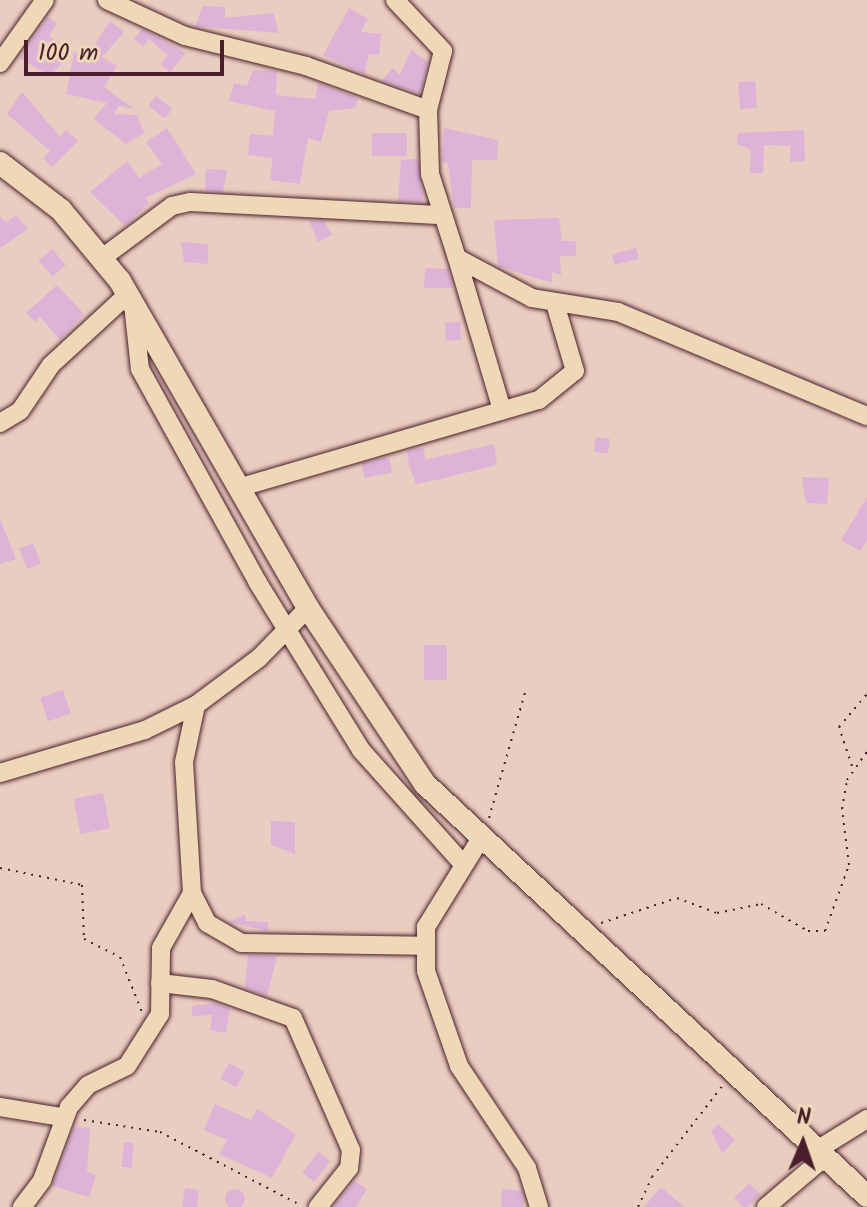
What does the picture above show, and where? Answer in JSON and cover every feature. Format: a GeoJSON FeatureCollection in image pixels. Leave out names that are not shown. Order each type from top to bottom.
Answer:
{"type":"FeatureCollection","features":[{"type":"Feature","properties":{"kind":"main road"},"geometry":{"type":"LineString","coordinates":[[0,163],[61,210],[102,258],[130,298],[308,608],[385,732],[481,838],[867,1196]]}},
{"type":"Feature","properties":{"kind":"street"},"geometry":{"type":"LineString","coordinates":[[0,63],[45,0]]}},
{"type":"Feature","properties":{"kind":"street"},"geometry":{"type":"LineString","coordinates":[[107,0],[185,36],[306,66],[428,110]]}},
{"type":"Feature","properties":{"kind":"street"},"geometry":{"type":"LineString","coordinates":[[395,0],[442,47],[428,110],[439,215],[457,258],[502,410]]}},
{"type":"Feature","properties":{"kind":"street"},"geometry":{"type":"LineString","coordinates":[[102,258],[172,206],[190,202],[439,215]]}},
{"type":"Feature","properties":{"kind":"street"},"geometry":{"type":"LineString","coordinates":[[457,258],[556,307],[618,312],[867,416]]}},
{"type":"Feature","properties":{"kind":"street"},"geometry":{"type":"LineString","coordinates":[[0,423],[130,298]]}},
{"type":"Feature","properties":{"kind":"street"},"geometry":{"type":"LineString","coordinates":[[130,298],[140,369],[286,631],[377,771],[461,862]]}},
{"type":"Feature","properties":{"kind":"street"},"geometry":{"type":"LineString","coordinates":[[241,487],[539,400],[575,371],[556,307]]}},
{"type":"Feature","properties":{"kind":"street"},"geometry":{"type":"LineString","coordinates":[[0,773],[145,730],[196,705],[286,631],[308,608]]}},
{"type":"Feature","properties":{"kind":"street"},"geometry":{"type":"LineString","coordinates":[[196,705],[184,762],[192,893],[216,930],[257,946],[423,946]]}},
{"type":"Feature","properties":{"kind":"street"},"geometry":{"type":"LineString","coordinates":[[481,838],[461,862],[423,946],[459,1066],[527,1168],[539,1207]]}},
{"type":"Feature","properties":{"kind":"street"},"geometry":{"type":"LineString","coordinates":[[22,1207],[42,1180],[62,1117],[88,1085],[127,1066],[154,1025],[168,928],[192,893]]}},
{"type":"Feature","properties":{"kind":"street"},"geometry":{"type":"LineString","coordinates":[[160,983],[212,989],[293,1018],[351,1150],[349,1168],[318,1207]]}},
{"type":"Feature","properties":{"kind":"street"},"geometry":{"type":"LineString","coordinates":[[0,1107],[62,1117]]}},
{"type":"Feature","properties":{"kind":"street"},"geometry":{"type":"LineString","coordinates":[[766,1207],[821,1154],[867,1119]]}},
{"type":"Feature","properties":{"kind":"path"},"geometry":{"type":"LineString","coordinates":[[481,838],[526,689]]}},
{"type":"Feature","properties":{"kind":"path"},"geometry":{"type":"LineString","coordinates":[[588,936],[610,919],[677,898],[717,913],[761,904],[808,931],[825,931],[849,865],[842,809],[852,766],[839,727],[867,694]]}},
{"type":"Feature","properties":{"kind":"path"},"geometry":{"type":"LineString","coordinates":[[852,766],[867,751]]}},
{"type":"Feature","properties":{"kind":"path"},"geometry":{"type":"LineString","coordinates":[[0,868],[63,876],[82,885],[84,939],[120,957],[134,980],[135,1003],[154,1025]]}},
{"type":"Feature","properties":{"kind":"path"},"geometry":{"type":"LineString","coordinates":[[638,1207],[652,1177],[733,1071]]}},
{"type":"Feature","properties":{"kind":"path"},"geometry":{"type":"LineString","coordinates":[[62,1117],[160,1132],[299,1206]]}},
{"type":"Feature","properties":{"kind":"building"},"geometry":{"type":"Polygon","coordinates":[[[203,6],[225,7],[225,18],[274,13],[278,33],[195,26],[203,6]]]}},
{"type":"Feature","properties":{"kind":"building"},"geometry":{"type":"Polygon","coordinates":[[[349,8],[368,19],[361,32],[381,34],[379,55],[369,54],[364,74],[323,55],[349,8]]]}},
{"type":"Feature","properties":{"kind":"building"},"geometry":{"type":"Polygon","coordinates":[[[48,17],[57,23],[49,36],[73,51],[50,76],[19,58],[48,17]]]}},
{"type":"Feature","properties":{"kind":"building"},"geometry":{"type":"Polygon","coordinates":[[[110,21],[124,32],[102,57],[117,66],[104,87],[134,109],[119,106],[113,114],[137,115],[144,133],[126,144],[93,119],[107,103],[66,94],[74,52],[86,59],[110,21]]]}},
{"type":"Feature","properties":{"kind":"building"},"geometry":{"type":"Polygon","coordinates":[[[142,29],[186,53],[170,72],[160,64],[168,55],[149,39],[143,47],[134,39],[142,29]]]}},
{"type":"Feature","properties":{"kind":"building"},"geometry":{"type":"Polygon","coordinates":[[[411,50],[428,62],[420,94],[382,81],[392,68],[400,75],[411,50]]]}},
{"type":"Feature","properties":{"kind":"building"},"geometry":{"type":"Polygon","coordinates":[[[253,70],[277,71],[276,95],[315,99],[318,83],[358,98],[355,108],[329,111],[321,142],[308,138],[300,184],[270,180],[273,158],[248,155],[250,134],[273,136],[275,111],[229,101],[234,83],[247,86],[253,70]]]}},
{"type":"Feature","properties":{"kind":"building"},"geometry":{"type":"Polygon","coordinates":[[[755,81],[757,108],[740,109],[738,82],[755,81]]]}},
{"type":"Feature","properties":{"kind":"building"},"geometry":{"type":"Polygon","coordinates":[[[22,92],[60,137],[66,130],[78,141],[52,167],[43,158],[50,151],[7,114],[22,92]]]}},
{"type":"Feature","properties":{"kind":"building"},"geometry":{"type":"Polygon","coordinates":[[[156,96],[172,109],[165,119],[148,105],[156,96]]]}},
{"type":"Feature","properties":{"kind":"building"},"geometry":{"type":"Polygon","coordinates":[[[167,128],[196,174],[145,198],[149,203],[125,226],[90,192],[127,161],[139,178],[162,164],[146,142],[167,128]]]}},
{"type":"Feature","properties":{"kind":"building"},"geometry":{"type":"Polygon","coordinates":[[[444,128],[498,140],[497,160],[472,160],[471,208],[454,208],[448,163],[442,162],[444,128]]]}},
{"type":"Feature","properties":{"kind":"building"},"geometry":{"type":"Polygon","coordinates":[[[804,130],[805,161],[790,162],[790,146],[764,145],[763,173],[750,173],[751,150],[737,144],[738,133],[804,130]]]}},
{"type":"Feature","properties":{"kind":"building"},"geometry":{"type":"Polygon","coordinates":[[[372,133],[407,133],[407,156],[372,156],[372,133]]]}},
{"type":"Feature","properties":{"kind":"building"},"geometry":{"type":"Polygon","coordinates":[[[418,159],[423,202],[398,201],[401,160],[418,159]]]}},
{"type":"Feature","properties":{"kind":"building"},"geometry":{"type":"Polygon","coordinates":[[[206,169],[227,170],[223,192],[205,191],[206,169]]]}},
{"type":"Feature","properties":{"kind":"building"},"geometry":{"type":"Polygon","coordinates":[[[16,215],[28,229],[0,248],[0,216],[6,223],[16,215]]]}},
{"type":"Feature","properties":{"kind":"building"},"geometry":{"type":"Polygon","coordinates":[[[559,218],[562,241],[576,241],[576,256],[560,256],[561,275],[552,272],[552,283],[498,266],[494,220],[559,218]]]}},
{"type":"Feature","properties":{"kind":"building"},"geometry":{"type":"Polygon","coordinates":[[[309,220],[324,221],[332,235],[318,242],[309,220]]]}},
{"type":"Feature","properties":{"kind":"building"},"geometry":{"type":"Polygon","coordinates":[[[181,242],[208,244],[208,264],[184,262],[181,242]]]}},
{"type":"Feature","properties":{"kind":"building"},"geometry":{"type":"Polygon","coordinates":[[[636,248],[639,259],[615,265],[612,254],[636,248]]]}},
{"type":"Feature","properties":{"kind":"building"},"geometry":{"type":"Polygon","coordinates":[[[52,249],[66,265],[52,277],[38,261],[52,249]]]}},
{"type":"Feature","properties":{"kind":"building"},"geometry":{"type":"Polygon","coordinates":[[[425,268],[448,269],[453,288],[424,288],[425,268]]]}},
{"type":"Feature","properties":{"kind":"building"},"geometry":{"type":"Polygon","coordinates":[[[57,285],[84,314],[60,340],[40,317],[35,322],[26,313],[57,285]]]}},
{"type":"Feature","properties":{"kind":"building"},"geometry":{"type":"Polygon","coordinates":[[[460,322],[461,340],[446,341],[445,323],[460,322]]]}},
{"type":"Feature","properties":{"kind":"building"},"geometry":{"type":"Polygon","coordinates":[[[596,437],[610,439],[608,454],[594,452],[596,437]]]}},
{"type":"Feature","properties":{"kind":"building"},"geometry":{"type":"Polygon","coordinates":[[[494,444],[497,465],[416,484],[407,451],[424,448],[425,460],[494,444]]]}},
{"type":"Feature","properties":{"kind":"building"},"geometry":{"type":"Polygon","coordinates":[[[389,457],[392,473],[365,478],[362,462],[389,457]]]}},
{"type":"Feature","properties":{"kind":"building"},"geometry":{"type":"Polygon","coordinates":[[[802,477],[829,478],[827,504],[806,503],[802,477]]]}},
{"type":"Feature","properties":{"kind":"building"},"geometry":{"type":"Polygon","coordinates":[[[867,497],[867,540],[860,551],[841,540],[867,497]]]}},
{"type":"Feature","properties":{"kind":"building"},"geometry":{"type":"Polygon","coordinates":[[[0,519],[16,559],[0,564],[0,519]]]}},
{"type":"Feature","properties":{"kind":"building"},"geometry":{"type":"Polygon","coordinates":[[[33,543],[41,563],[27,569],[19,549],[33,543]]]}},
{"type":"Feature","properties":{"kind":"building"},"geometry":{"type":"Polygon","coordinates":[[[424,645],[447,645],[447,680],[424,680],[424,645]]]}},
{"type":"Feature","properties":{"kind":"building"},"geometry":{"type":"Polygon","coordinates":[[[63,690],[71,714],[48,721],[40,697],[63,690]]]}},
{"type":"Feature","properties":{"kind":"building"},"geometry":{"type":"Polygon","coordinates":[[[103,793],[110,828],[80,834],[74,799],[103,793]]]}},
{"type":"Feature","properties":{"kind":"building"},"geometry":{"type":"Polygon","coordinates":[[[271,821],[295,822],[295,854],[271,845],[271,821]]]}},
{"type":"Feature","properties":{"kind":"building"},"geometry":{"type":"Polygon","coordinates":[[[245,914],[246,921],[268,922],[268,931],[229,922],[245,914]]]}},
{"type":"Feature","properties":{"kind":"building"},"geometry":{"type":"Polygon","coordinates":[[[248,955],[277,956],[267,996],[245,988],[248,955]]]}},
{"type":"Feature","properties":{"kind":"building"},"geometry":{"type":"Polygon","coordinates":[[[215,1003],[230,1008],[226,1033],[210,1030],[212,1015],[192,1016],[192,1006],[215,1003]]]}},
{"type":"Feature","properties":{"kind":"building"},"geometry":{"type":"Polygon","coordinates":[[[229,1063],[245,1072],[236,1087],[220,1079],[229,1063]]]}},
{"type":"Feature","properties":{"kind":"building"},"geometry":{"type":"Polygon","coordinates":[[[215,1104],[251,1120],[257,1109],[296,1134],[272,1178],[219,1154],[227,1140],[204,1130],[215,1104]]]}},
{"type":"Feature","properties":{"kind":"building"},"geometry":{"type":"Polygon","coordinates":[[[718,1124],[735,1140],[722,1153],[711,1131],[718,1124]]]}},
{"type":"Feature","properties":{"kind":"building"},"geometry":{"type":"Polygon","coordinates":[[[74,1127],[90,1128],[87,1172],[96,1175],[89,1197],[52,1186],[74,1127]]]}},
{"type":"Feature","properties":{"kind":"building"},"geometry":{"type":"Polygon","coordinates":[[[124,1142],[134,1143],[131,1168],[121,1167],[124,1142]]]}},
{"type":"Feature","properties":{"kind":"building"},"geometry":{"type":"Polygon","coordinates":[[[318,1152],[330,1161],[314,1182],[302,1173],[318,1152]]]}},
{"type":"Feature","properties":{"kind":"building"},"geometry":{"type":"Polygon","coordinates":[[[354,1181],[367,1189],[356,1207],[333,1207],[354,1181]]]}},
{"type":"Feature","properties":{"kind":"building"},"geometry":{"type":"Polygon","coordinates":[[[749,1183],[760,1194],[748,1207],[743,1207],[734,1198],[749,1183]]]}},
{"type":"Feature","properties":{"kind":"building"},"geometry":{"type":"Polygon","coordinates":[[[661,1187],[684,1207],[644,1207],[661,1187]]]}},
{"type":"Feature","properties":{"kind":"building"},"geometry":{"type":"Polygon","coordinates":[[[185,1188],[199,1190],[197,1207],[182,1207],[185,1188]]]}},
{"type":"Feature","properties":{"kind":"building"},"geometry":{"type":"Polygon","coordinates":[[[231,1189],[239,1189],[245,1199],[239,1209],[231,1209],[225,1203],[225,1195],[231,1189]]]}},
{"type":"Feature","properties":{"kind":"building"},"geometry":{"type":"Polygon","coordinates":[[[502,1189],[522,1191],[523,1207],[501,1207],[502,1189]]]}}]}
